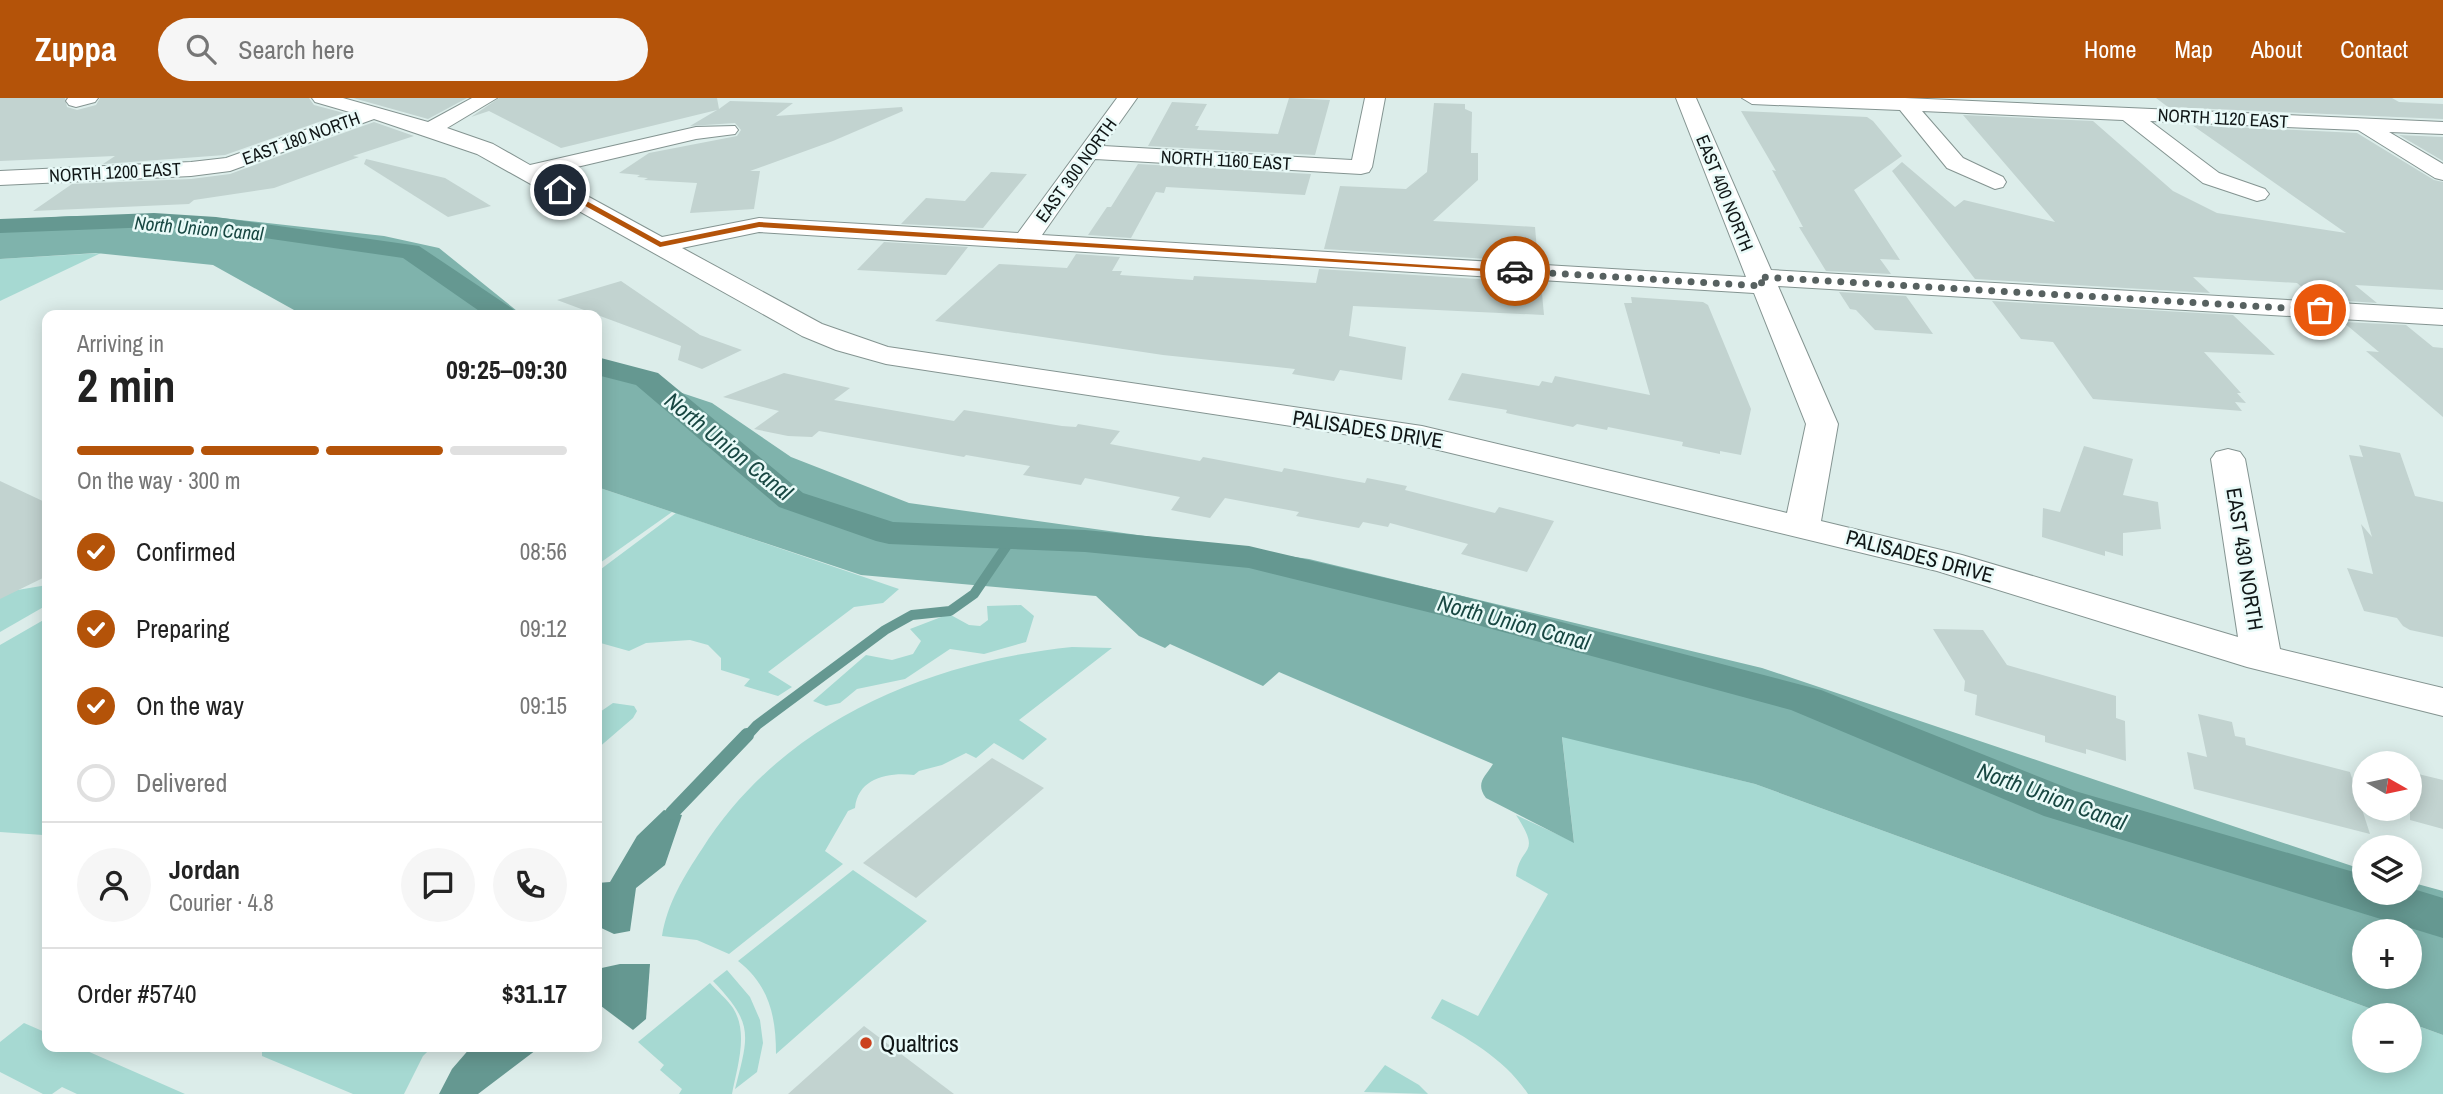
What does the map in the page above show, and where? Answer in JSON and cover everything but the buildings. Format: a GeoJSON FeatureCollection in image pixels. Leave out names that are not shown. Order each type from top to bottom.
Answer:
{"type":"FeatureCollection","features":[{"type":"Feature","properties":{"kind":"street","name":"PALISADES DRIVE"},"geometry":{"type":"LineString","coordinates":[[322,98],[430,129],[485,149],[812,330],[846,344],[886,355],[1422,436],[1801,526],[2021,583],[2261,658],[2443,702]]}},
{"type":"Feature","properties":{"kind":"street"},"geometry":{"type":"LineString","coordinates":[[430,129],[486,98]]}},
{"type":"Feature","properties":{"kind":"street","name":"EAST 300 NORTH"},"geometry":{"type":"LineString","coordinates":[[1025,241],[1127,98]]}},
{"type":"Feature","properties":{"kind":"street","name":"NORTH 1160 EAST"},"geometry":{"type":"LineString","coordinates":[[1090,152],[1361,167],[1375,98]]}},
{"type":"Feature","properties":{"kind":"street","name":"EAST 400 NORTH"},"geometry":{"type":"LineString","coordinates":[[1686,98],[1822,424],[1801,526]]}},
{"type":"Feature","properties":{"kind":"street","name":"NORTH 1120 EAST"},"geometry":{"type":"LineString","coordinates":[[1752,98],[2443,128]]}},
{"type":"Feature","properties":{"kind":"street"},"geometry":{"type":"LineString","coordinates":[[2323,102],[2443,173]]}},
{"type":"Feature","properties":{"kind":"street"},"geometry":{"type":"LineString","coordinates":[[1905,104],[1955,163],[1995,183]]}},
{"type":"Feature","properties":{"kind":"street","name":"EAST 180 NORTH"},"geometry":{"type":"LineString","coordinates":[[230,164],[372,113]]}},
{"type":"Feature","properties":{"kind":"street"},"geometry":{"type":"LineString","coordinates":[[2127,114],[2211,178],[2258,194]]}},
{"type":"Feature","properties":{"kind":"street"},"geometry":{"type":"LineString","coordinates":[[527,172],[696,133],[728,130]]}},
{"type":"Feature","properties":{"kind":"street","name":"NORTH 1200 EAST"},"geometry":{"type":"LineString","coordinates":[[0,178],[230,164]]}},
{"type":"Feature","properties":{"kind":"street"},"geometry":{"type":"LineString","coordinates":[[660,245],[759,225],[2443,317]]}},
{"type":"Feature","properties":{"kind":"street","name":"EAST 430 NORTH"},"geometry":{"type":"LineString","coordinates":[[2228,459],[2261,658]]}},
{"type":"Feature","properties":{"kind":"shaded area"},"geometry":{"type":"Polygon","coordinates":[[[70,216],[222,218],[384,236],[439,248],[516,310],[294,310],[213,265],[96,253],[0,259],[0,221],[70,216]]]}},
{"type":"Feature","properties":{"kind":"shaded area"},"geometry":{"type":"Polygon","coordinates":[[[101,253],[0,301],[0,259],[101,253]]]}},
{"type":"Feature","properties":{"kind":"shaded area"},"geometry":{"type":"Polygon","coordinates":[[[602,360],[637,378],[712,403],[791,457],[909,503],[1309,559],[1762,668],[2352,866],[2352,905],[2422,905],[2422,885],[2443,891],[2443,1035],[2422,1027],[2422,1003],[2355,1003],[1755,784],[1562,737],[1574,843],[1486,798],[1481,784],[1493,764],[1279,672],[1263,686],[1170,644],[1165,648],[1139,636],[1096,596],[861,575],[602,489],[602,360]]]}},
{"type":"Feature","properties":{"kind":"shaded area"},"geometry":{"type":"Polygon","coordinates":[[[602,489],[672,512],[602,561],[602,489]]]}},
{"type":"Feature","properties":{"kind":"shaded area"},"geometry":{"type":"Polygon","coordinates":[[[676,513],[899,589],[883,603],[854,607],[768,672],[792,687],[778,696],[744,686],[750,679],[721,670],[721,658],[708,645],[690,640],[646,643],[629,651],[602,643],[602,568],[676,513]]]}},
{"type":"Feature","properties":{"kind":"shaded area"},"geometry":{"type":"Polygon","coordinates":[[[42,586],[42,608],[0,632],[0,593],[42,586]]]}},
{"type":"Feature","properties":{"kind":"shaded area"},"geometry":{"type":"Polygon","coordinates":[[[1021,605],[1034,616],[1026,642],[984,654],[950,649],[905,679],[857,689],[840,703],[826,706],[813,701],[866,655],[892,660],[913,654],[921,641],[910,629],[949,614],[969,625],[980,626],[988,620],[987,606],[1021,605]]]}},
{"type":"Feature","properties":{"kind":"shaded area"},"geometry":{"type":"Polygon","coordinates":[[[42,621],[42,835],[0,832],[0,645],[42,621]]]}},
{"type":"Feature","properties":{"kind":"shaded area"},"geometry":{"type":"Polygon","coordinates":[[[1072,647],[1112,648],[1019,720],[1047,739],[1023,760],[994,743],[976,758],[966,753],[914,775],[876,779],[862,790],[855,808],[848,811],[825,851],[843,864],[729,954],[697,940],[662,936],[672,902],[683,880],[735,804],[773,766],[816,733],[863,706],[912,684],[964,667],[1072,647]]]}},
{"type":"Feature","properties":{"kind":"shaded area"},"geometry":{"type":"Polygon","coordinates":[[[613,703],[634,706],[637,711],[633,718],[602,745],[602,711],[613,703]]]}},
{"type":"Feature","properties":{"kind":"shaded area"},"geometry":{"type":"Polygon","coordinates":[[[1562,736],[1755,784],[2355,1003],[2352,1003],[2352,1073],[2422,1073],[2422,1027],[2443,1035],[2443,1094],[1528,1094],[1497,1060],[1431,1018],[1442,999],[1478,1016],[1548,894],[1516,876],[1529,844],[1516,815],[1574,842],[1562,736]]]}},
{"type":"Feature","properties":{"kind":"shaded area"},"geometry":{"type":"Polygon","coordinates":[[[664,810],[682,815],[665,865],[636,888],[630,931],[614,934],[602,928],[602,883],[610,882],[637,836],[664,810]]]}},
{"type":"Feature","properties":{"kind":"shaded area"},"geometry":{"type":"Polygon","coordinates":[[[853,870],[927,921],[776,1054],[769,1002],[757,980],[738,961],[853,870]]]}},
{"type":"Feature","properties":{"kind":"shaded area"},"geometry":{"type":"Polygon","coordinates":[[[620,964],[650,964],[646,1019],[633,1030],[602,1007],[602,968],[620,964]]]}},
{"type":"Feature","properties":{"kind":"shaded area"},"geometry":{"type":"Polygon","coordinates":[[[727,970],[750,997],[760,1020],[763,1043],[757,1072],[735,1089],[743,1055],[745,1030],[736,1008],[713,981],[727,970]]]}},
{"type":"Feature","properties":{"kind":"shaded area"},"geometry":{"type":"Polygon","coordinates":[[[710,983],[733,1008],[740,1028],[740,1050],[732,1094],[679,1094],[682,1089],[660,1070],[664,1065],[638,1042],[710,983]]]}},
{"type":"Feature","properties":{"kind":"shaded area"},"geometry":{"type":"Polygon","coordinates":[[[24,1023],[42,1031],[42,1052],[89,1052],[185,1094],[77,1094],[62,1087],[52,1094],[43,1094],[0,1072],[0,1042],[24,1023]]]}},
{"type":"Feature","properties":{"kind":"shaded area"},"geometry":{"type":"Polygon","coordinates":[[[262,1052],[427,1052],[404,1094],[353,1094],[262,1056],[262,1052]]]}},
{"type":"Feature","properties":{"kind":"shaded area"},"geometry":{"type":"Polygon","coordinates":[[[467,1052],[533,1052],[478,1094],[439,1094],[452,1069],[467,1052]]]}},
{"type":"Feature","properties":{"kind":"shaded area"},"geometry":{"type":"Polygon","coordinates":[[[1385,1065],[1419,1085],[1428,1094],[1364,1092],[1385,1065]]]}},
{"type":"Feature","properties":{"kind":"waterway","name":"North Union Canal"},"geometry":{"type":"LineString","coordinates":[[0,226],[154,220],[216,224],[410,251],[496,310]]}},
{"type":"Feature","properties":{"kind":"waterway","name":"North Union Canal"},"geometry":{"type":"LineString","coordinates":[[602,367],[647,379],[791,500],[889,533],[1085,541],[1249,557],[1454,606],[1806,700],[2060,804],[2443,918]]}},
{"type":"Feature","properties":{"kind":"waterway"},"geometry":{"type":"LineString","coordinates":[[746,737],[757,725],[885,630],[912,615],[950,611],[974,594],[1012,538]]}},
{"type":"Feature","properties":{"kind":"waterway"},"geometry":{"type":"LineString","coordinates":[[672,813],[747,735]]}},
{"type":"Feature","properties":{"kind":"way so far"},"geometry":{"type":"LineString","coordinates":[[1515,271],[1763,286],[1759,277],[2320,310]]}},
{"type":"Feature","properties":{"kind":"place","name":"Qualtrics"},"geometry":{"type":"Point","coordinates":[866,1043]}},
{"type":"Feature","properties":{"kind":"route"},"geometry":{"type":"LineString","coordinates":[[560,190],[660,245],[759,225],[1515,271]]}}]}
